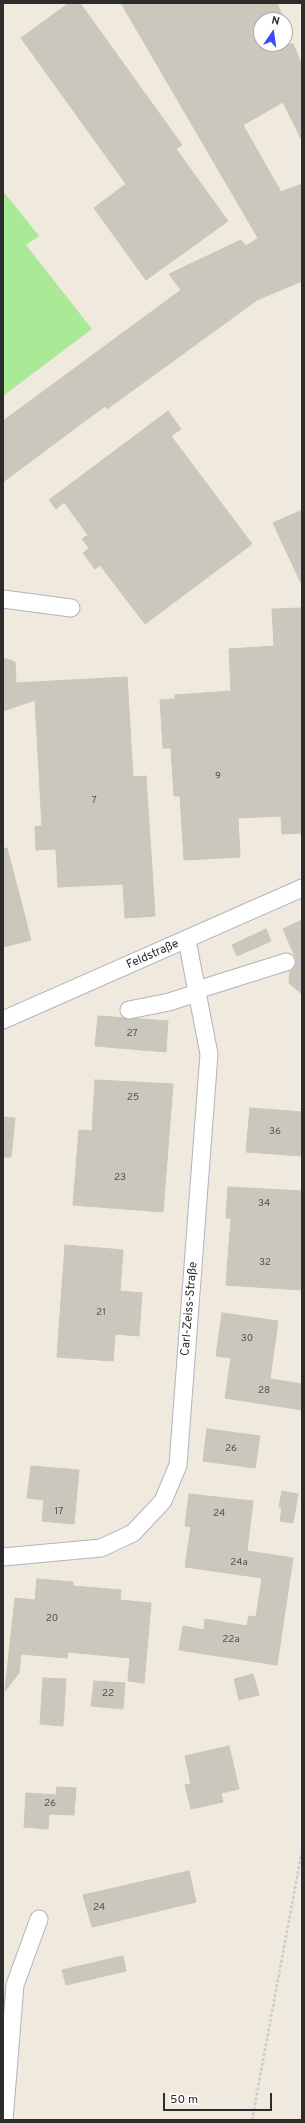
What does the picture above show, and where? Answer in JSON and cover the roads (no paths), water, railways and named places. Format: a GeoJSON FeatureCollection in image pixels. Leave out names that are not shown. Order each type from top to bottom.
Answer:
{"type":"FeatureCollection","features":[{"type":"Feature","properties":{"kind":"street"},"geometry":{"type":"LineString","coordinates":[[3,599],[71,608]]}},
{"type":"Feature","properties":{"kind":"street","name":"Feldstraße"},"geometry":{"type":"LineString","coordinates":[[3,1020],[302,888]]}},
{"type":"Feature","properties":{"kind":"street","name":"Carl-Zeiss-Straße"},"geometry":{"type":"LineString","coordinates":[[3,1557],[101,1548],[133,1533],[162,1501],[178,1465],[209,1054],[187,940]]}},
{"type":"Feature","properties":{"kind":"street"},"geometry":{"type":"LineString","coordinates":[[129,1010],[169,1002],[197,991],[286,962]]}},
{"type":"Feature","properties":{"kind":"street"},"geometry":{"type":"LineString","coordinates":[[4,2120],[15,1985],[39,1919]]}}]}
